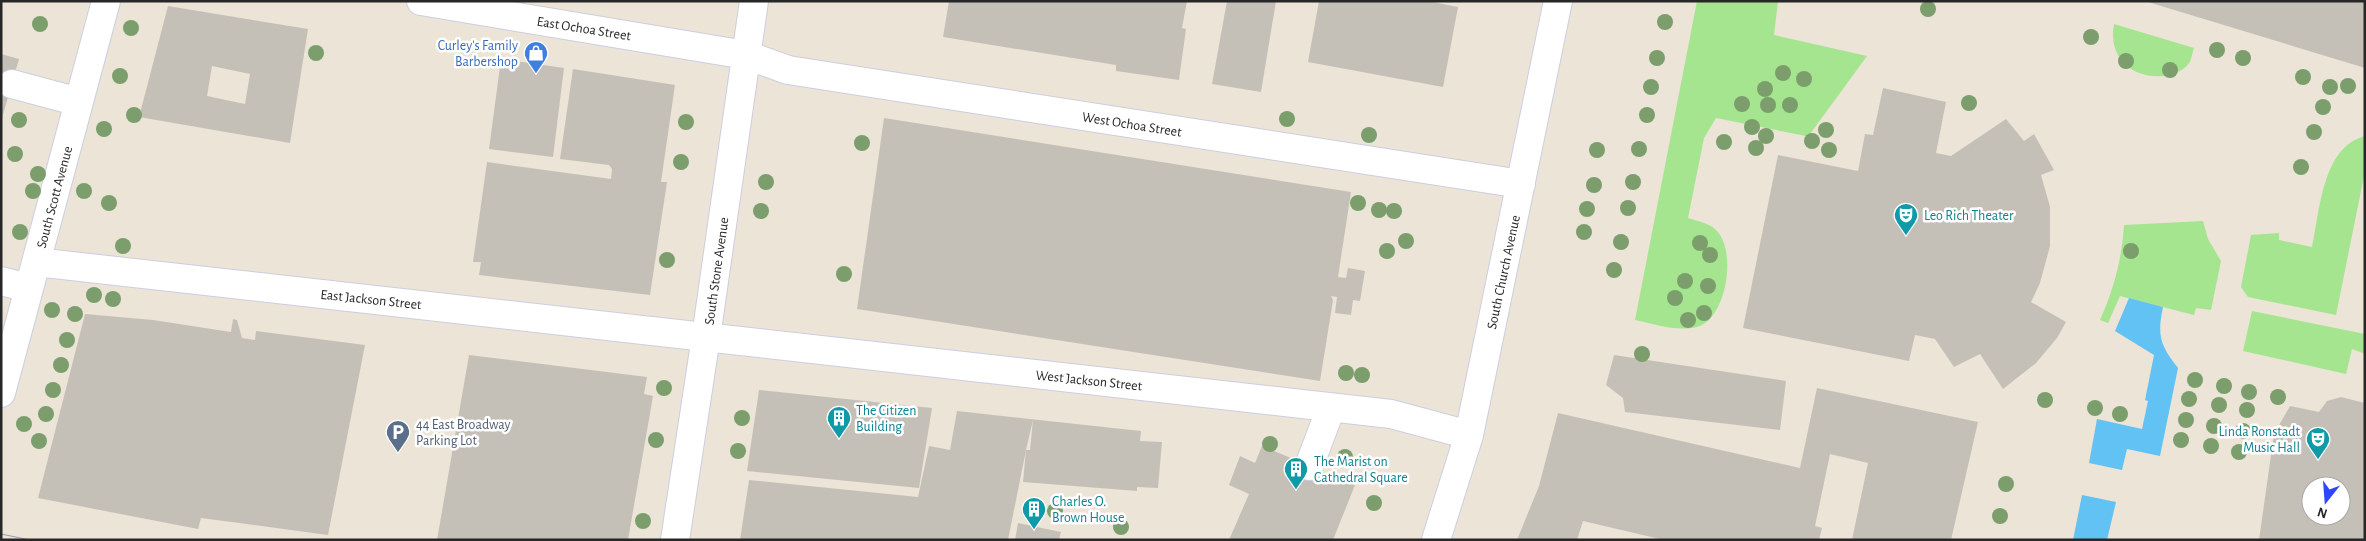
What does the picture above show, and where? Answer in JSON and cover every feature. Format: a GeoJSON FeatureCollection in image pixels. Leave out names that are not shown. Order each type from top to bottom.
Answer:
{"type":"FeatureCollection","features":[{"type":"Feature","properties":{"kind":"street","name":"South Scott Avenue"},"geometry":{"type":"LineString","coordinates":[[1,393],[106,1]]}},
{"type":"Feature","properties":{"kind":"street","name":"East Ochoa Street"},"geometry":{"type":"LineString","coordinates":[[421,1],[746,55]]}},
{"type":"Feature","properties":{"kind":"street","name":"South Stone Avenue"},"geometry":{"type":"LineString","coordinates":[[675,540],[754,1]]}},
{"type":"Feature","properties":{"kind":"street","name":"South Church Avenue"},"geometry":{"type":"LineString","coordinates":[[1436,540],[1469,435],[1558,1]]}},
{"type":"Feature","properties":{"kind":"street","name":"West Ochoa Street"},"geometry":{"type":"LineString","coordinates":[[746,55],[788,70],[1521,184]]}},
{"type":"Feature","properties":{"kind":"street"},"geometry":{"type":"LineString","coordinates":[[12,84],[79,102]]}},
{"type":"Feature","properties":{"kind":"street","name":"East Jackson Street"},"geometry":{"type":"LineString","coordinates":[[36,262],[706,337]]}},
{"type":"Feature","properties":{"kind":"street"},"geometry":{"type":"LineString","coordinates":[[1,281],[29,288]]}},
{"type":"Feature","properties":{"kind":"street","name":"West Jackson Street"},"geometry":{"type":"LineString","coordinates":[[706,337],[1391,414],[1469,435]]}},
{"type":"Feature","properties":{"kind":"street"},"geometry":{"type":"LineString","coordinates":[[1309,466],[1330,408]]}},
{"type":"Feature","properties":{"kind":"green space"},"geometry":{"type":"Polygon","coordinates":[[[1697,1],[1778,1],[1774,35],[1867,56],[1810,134],[1806,136],[1716,118],[1704,138],[1688,218],[1710,226],[1716,230],[1722,239],[1726,252],[1726,281],[1717,309],[1709,320],[1700,326],[1684,329],[1659,326],[1635,320],[1697,1]]]}},
{"type":"Feature","properties":{"kind":"green space"},"geometry":{"type":"Polygon","coordinates":[[[2114,24],[2194,48],[2190,61],[2183,69],[2170,75],[2146,75],[2135,71],[2120,58],[2115,48],[2113,37],[2114,24]]]}},
{"type":"Feature","properties":{"kind":"green space"},"geometry":{"type":"Polygon","coordinates":[[[2365,136],[2365,171],[2336,315],[2248,297],[2241,287],[2251,235],[2279,233],[2279,240],[2312,247],[2321,199],[2331,166],[2351,142],[2365,136]]]}},
{"type":"Feature","properties":{"kind":"green space"},"geometry":{"type":"Polygon","coordinates":[[[2203,221],[2208,239],[2221,261],[2211,310],[2196,308],[2194,315],[2120,296],[2108,323],[2100,320],[2116,273],[2124,225],[2203,221]]]}},
{"type":"Feature","properties":{"kind":"green space"},"geometry":{"type":"Polygon","coordinates":[[[2252,311],[2365,334],[2365,354],[2352,349],[2346,374],[2243,351],[2252,311]]]}},
{"type":"Feature","properties":{"kind":"water"},"geometry":{"type":"Polygon","coordinates":[[[2129,298],[2163,307],[2160,333],[2167,353],[2178,368],[2160,456],[2127,449],[2122,470],[2089,463],[2097,419],[2142,429],[2148,401],[2145,400],[2154,355],[2115,331],[2129,298]]]}},
{"type":"Feature","properties":{"kind":"water"},"geometry":{"type":"Polygon","coordinates":[[[2082,495],[2116,502],[2107,540],[2073,540],[2082,495]]]}},
{"type":"Feature","properties":{"kind":"building"},"geometry":{"type":"Polygon","coordinates":[[[949,1],[1187,1],[1182,28],[1186,29],[1179,80],[1116,71],[1116,65],[943,37],[949,1]]]}},
{"type":"Feature","properties":{"kind":"building"},"geometry":{"type":"Polygon","coordinates":[[[1227,1],[1276,1],[1261,92],[1212,84],[1227,1]]]}},
{"type":"Feature","properties":{"kind":"building"},"geometry":{"type":"Polygon","coordinates":[[[1319,1],[1428,1],[1458,7],[1443,87],[1308,62],[1319,1]]]}},
{"type":"Feature","properties":{"kind":"building"},"geometry":{"type":"Polygon","coordinates":[[[2148,1],[2365,1],[2365,68],[2148,2],[2148,1]]]}},
{"type":"Feature","properties":{"kind":"building"},"geometry":{"type":"Polygon","coordinates":[[[168,6],[308,29],[290,143],[139,117],[168,6]],[[212,66],[207,96],[245,104],[250,74],[212,66]]]}},
{"type":"Feature","properties":{"kind":"building"},"geometry":{"type":"Polygon","coordinates":[[[1,54],[19,59],[2,118],[1,118],[1,54]]]}},
{"type":"Feature","properties":{"kind":"building"},"geometry":{"type":"Polygon","coordinates":[[[501,59],[564,68],[553,157],[489,149],[501,59]]]}},
{"type":"Feature","properties":{"kind":"building"},"geometry":{"type":"Polygon","coordinates":[[[573,69],[675,85],[661,182],[667,182],[650,295],[479,275],[481,262],[473,262],[487,162],[611,179],[612,169],[609,165],[560,159],[573,69]]]}},
{"type":"Feature","properties":{"kind":"building","name":"Leo Rich Theater"},"geometry":{"type":"Polygon","coordinates":[[[1883,88],[1946,102],[1936,153],[1951,156],[2006,119],[2024,141],[2034,134],[2054,170],[2041,175],[2050,207],[2050,246],[2040,283],[2031,302],[2066,322],[2057,338],[2036,363],[2003,389],[1980,354],[1954,367],[1935,339],[1915,335],[1909,361],[1743,328],[1778,155],[1858,171],[1865,134],[1873,135],[1883,88]]]}},
{"type":"Feature","properties":{"kind":"building"},"geometry":{"type":"Polygon","coordinates":[[[884,118],[1351,192],[1338,277],[1346,278],[1348,268],[1365,271],[1360,301],[1353,300],[1351,315],[1335,313],[1337,297],[1331,296],[1333,300],[1320,381],[857,309],[884,118]]]}},
{"type":"Feature","properties":{"kind":"building"},"geometry":{"type":"Polygon","coordinates":[[[85,314],[153,320],[231,332],[233,319],[237,320],[242,338],[255,340],[256,331],[365,345],[328,535],[201,518],[198,529],[38,498],[85,314]]]}},
{"type":"Feature","properties":{"kind":"building"},"geometry":{"type":"Polygon","coordinates":[[[469,355],[647,377],[644,394],[653,396],[628,540],[437,540],[469,355]]]}},
{"type":"Feature","properties":{"kind":"building"},"geometry":{"type":"Polygon","coordinates":[[[1614,355],[1786,381],[1780,430],[1625,412],[1623,398],[1606,385],[1614,355]]]}},
{"type":"Feature","properties":{"kind":"building"},"geometry":{"type":"Polygon","coordinates":[[[1817,388],[1978,422],[1951,540],[1852,540],[1868,463],[1830,454],[1815,526],[1822,528],[1819,540],[1664,540],[1583,521],[1577,540],[1517,540],[1539,486],[1558,413],[1800,468],[1817,388]]]}},
{"type":"Feature","properties":{"kind":"building","name":"The Citizen Building"},"geometry":{"type":"Polygon","coordinates":[[[759,390],[932,408],[919,488],[747,471],[759,390]]]}},
{"type":"Feature","properties":{"kind":"building","name":"Linda Ronstadt Music Hall"},"geometry":{"type":"Polygon","coordinates":[[[2341,397],[2365,403],[2365,540],[2259,540],[2274,434],[2290,406],[2319,412],[2327,401],[2341,397]]]}},
{"type":"Feature","properties":{"kind":"building"},"geometry":{"type":"Polygon","coordinates":[[[957,411],[1141,431],[1140,441],[1162,442],[1158,488],[1137,487],[1137,491],[1023,482],[1026,450],[1008,540],[740,540],[749,480],[918,497],[929,446],[950,450],[957,411]],[[1033,420],[1026,450],[1030,450],[1033,420]]]}},
{"type":"Feature","properties":{"kind":"building","name":"The Marist on Cathedral Square"},"geometry":{"type":"Polygon","coordinates":[[[1262,446],[1355,485],[1333,540],[1229,540],[1249,494],[1229,485],[1240,456],[1255,463],[1262,446]]]}},
{"type":"Feature","properties":{"kind":"building","name":"Charles O. Brown House"},"geometry":{"type":"Polygon","coordinates":[[[1018,523],[1061,532],[1059,540],[1015,540],[1018,523]]]}},
{"type":"Feature","properties":{"kind":"tram line"},"geometry":{"type":"LineString","coordinates":[[1,534],[30,540]]}},
{"type":"Feature","properties":{"kind":"place","name":"Curley's Family Barbershop"},"geometry":{"type":"Point","coordinates":[536,74]}},
{"type":"Feature","properties":{"kind":"place","name":"Leo Rich Theater"},"geometry":{"type":"Point","coordinates":[1906,236]}},
{"type":"Feature","properties":{"kind":"place","name":"The Citizen Building"},"geometry":{"type":"Point","coordinates":[839,439]}},
{"type":"Feature","properties":{"kind":"place","name":"44 East Broadway Parking Lot"},"geometry":{"type":"Point","coordinates":[398,453]}},
{"type":"Feature","properties":{"kind":"place","name":"Linda Ronstadt Music Hall"},"geometry":{"type":"Point","coordinates":[2318,460]}},
{"type":"Feature","properties":{"kind":"place","name":"The Marist on Cathedral Square"},"geometry":{"type":"Point","coordinates":[1296,490]}},
{"type":"Feature","properties":{"kind":"place","name":"Charles O. Brown House"},"geometry":{"type":"Point","coordinates":[1034,530]}}]}
